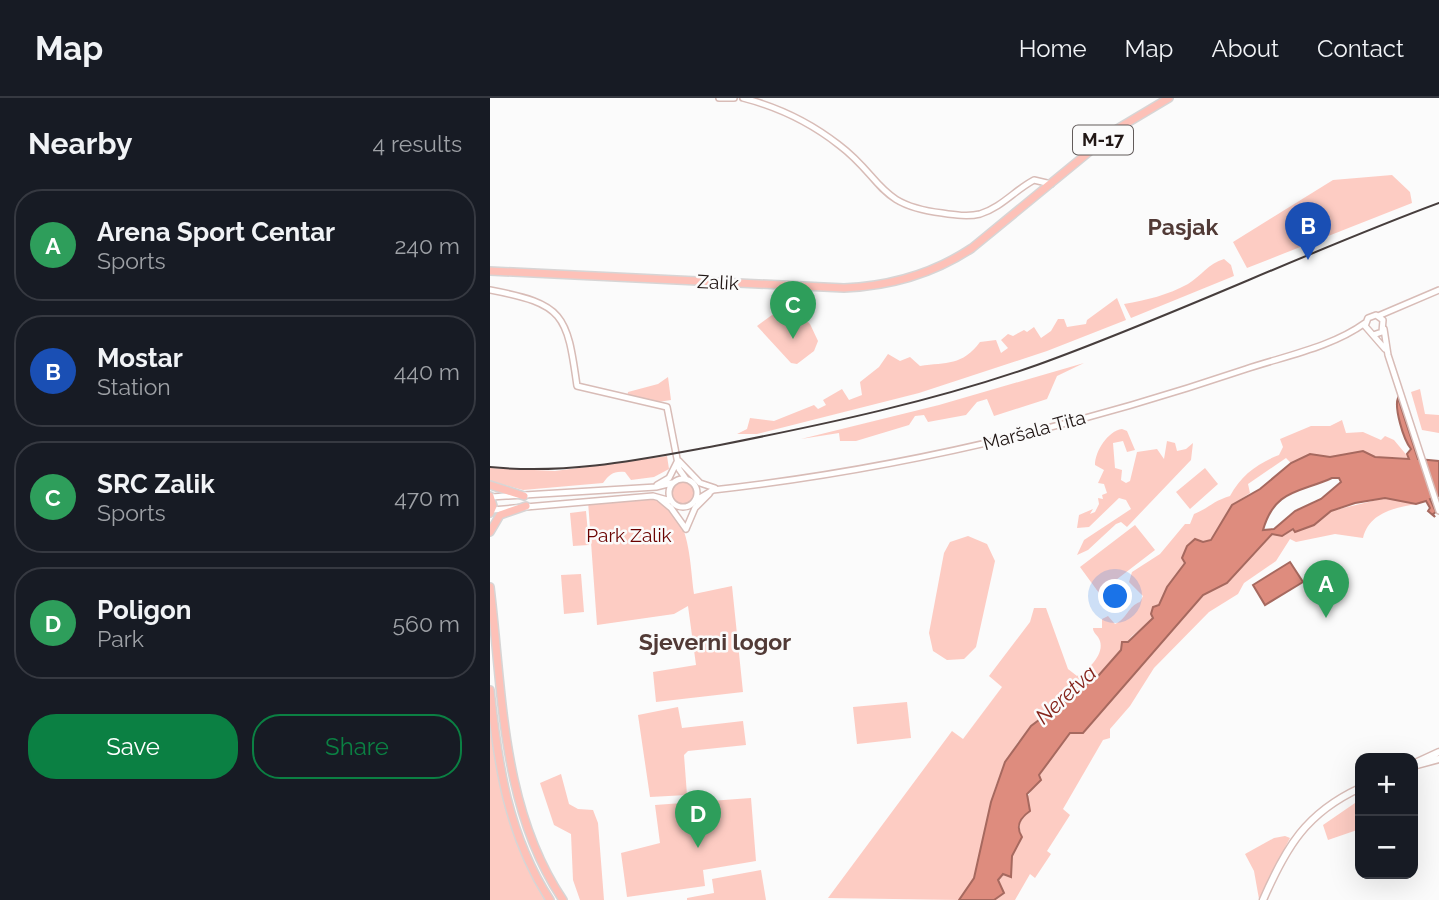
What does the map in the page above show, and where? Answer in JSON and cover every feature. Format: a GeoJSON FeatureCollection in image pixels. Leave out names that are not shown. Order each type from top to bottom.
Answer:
{"type":"FeatureCollection","features":[{"type":"Feature","properties":{"kind":"main road","name":"M-17"},"geometry":{"type":"LineString","coordinates":[[1043,190],[1118,129],[1169,98]]}},
{"type":"Feature","properties":{"kind":"main road","name":"Zalik"},"geometry":{"type":"LineString","coordinates":[[490,271],[844,288],[878,286],[919,275],[959,257],[1043,190]]}},
{"type":"Feature","properties":{"kind":"main road"},"geometry":{"type":"LineString","coordinates":[[490,485],[524,496]]}},
{"type":"Feature","properties":{"kind":"main road"},"geometry":{"type":"LineString","coordinates":[[491,496],[491,511]]}},
{"type":"Feature","properties":{"kind":"main road"},"geometry":{"type":"LineString","coordinates":[[490,532],[500,515],[526,506]]}},
{"type":"Feature","properties":{"kind":"main road"},"geometry":{"type":"LineString","coordinates":[[490,587],[508,748],[517,795],[531,841],[564,900]]}},
{"type":"Feature","properties":{"kind":"main road"},"geometry":{"type":"LineString","coordinates":[[490,690],[499,763],[513,829],[550,900]]}},
{"type":"Feature","properties":{"kind":"main road"},"geometry":{"type":"LineString","coordinates":[[1418,762],[1439,752]]}},
{"type":"Feature","properties":{"kind":"main road"},"geometry":{"type":"LineString","coordinates":[[1418,764],[1439,759]]}},
{"type":"Feature","properties":{"kind":"main road"},"geometry":{"type":"LineString","coordinates":[[1263,900],[1283,855],[1297,834],[1327,807],[1355,792]]}},
{"type":"Feature","properties":{"kind":"street"},"geometry":{"type":"LineString","coordinates":[[719,98],[734,98]]}},
{"type":"Feature","properties":{"kind":"street"},"geometry":{"type":"LineString","coordinates":[[743,98],[805,122],[839,144],[880,190],[909,208],[966,216],[979,214],[1007,200],[1028,183],[1039,179],[1051,184]]}},
{"type":"Feature","properties":{"kind":"street"},"geometry":{"type":"LineString","coordinates":[[1028,183],[1034,183],[1043,190]]}},
{"type":"Feature","properties":{"kind":"street"},"geometry":{"type":"LineString","coordinates":[[490,290],[541,303],[560,317],[570,339],[576,386],[667,407],[679,468],[686,479],[694,483],[697,492],[695,501],[683,507],[653,496],[491,511]]}},
{"type":"Feature","properties":{"kind":"street"},"geometry":{"type":"LineString","coordinates":[[1439,290],[1378,316],[1384,326],[1388,355],[1439,511]]}},
{"type":"Feature","properties":{"kind":"street"},"geometry":{"type":"LineString","coordinates":[[1372,335],[1384,326],[1395,310]]}},
{"type":"Feature","properties":{"kind":"street","name":"Maršala Tita"},"geometry":{"type":"LineString","coordinates":[[695,501],[713,490],[886,465],[959,449],[1190,386],[1346,334],[1370,317],[1378,316]]}},
{"type":"Feature","properties":{"kind":"street"},"geometry":{"type":"LineString","coordinates":[[1365,323],[1388,355]]}},
{"type":"Feature","properties":{"kind":"street","name":"Maršala Tita"},"geometry":{"type":"LineString","coordinates":[[1346,334],[1372,335]]}},
{"type":"Feature","properties":{"kind":"street"},"geometry":{"type":"LineString","coordinates":[[678,459],[700,483],[722,489]]}},
{"type":"Feature","properties":{"kind":"street"},"geometry":{"type":"LineString","coordinates":[[653,487],[669,478],[678,459]]}},
{"type":"Feature","properties":{"kind":"street"},"geometry":{"type":"LineString","coordinates":[[671,501],[669,492],[679,468]]}},
{"type":"Feature","properties":{"kind":"street"},"geometry":{"type":"LineString","coordinates":[[491,496],[653,487],[686,479]]}},
{"type":"Feature","properties":{"kind":"street","name":"Maršala Tita"},"geometry":{"type":"LineString","coordinates":[[694,483],[713,490]]}},
{"type":"Feature","properties":{"kind":"street"},"geometry":{"type":"LineString","coordinates":[[653,496],[668,505],[686,529],[699,502],[722,489]]}},
{"type":"Feature","properties":{"kind":"green space"},"geometry":{"type":"Polygon","coordinates":[[[1392,175],[1410,192],[1412,203],[1247,268],[1233,242],[1333,180],[1392,175]]]}},
{"type":"Feature","properties":{"kind":"green space"},"geometry":{"type":"Polygon","coordinates":[[[1224,259],[1231,265],[1234,276],[1131,318],[1124,304],[1157,297],[1180,288],[1214,263],[1224,259]]]}},
{"type":"Feature","properties":{"kind":"green space"},"geometry":{"type":"Polygon","coordinates":[[[1117,298],[1126,320],[1047,351],[919,393],[757,434],[737,434],[747,429],[750,418],[774,421],[814,405],[818,409],[826,405],[823,400],[842,389],[849,400],[862,395],[860,382],[879,367],[888,354],[900,361],[910,357],[920,366],[946,363],[967,355],[980,342],[996,340],[1001,353],[1008,348],[1001,340],[1008,334],[1013,336],[1034,327],[1041,338],[1051,331],[1058,319],[1064,319],[1067,327],[1086,324],[1087,320],[1117,298]]]}},
{"type":"Feature","properties":{"kind":"green space"},"geometry":{"type":"Polygon","coordinates":[[[796,311],[810,324],[818,341],[814,351],[797,364],[791,363],[757,326],[772,315],[796,311]]]}},
{"type":"Feature","properties":{"kind":"green space"},"geometry":{"type":"Polygon","coordinates":[[[1084,363],[1057,376],[1047,399],[994,416],[987,399],[977,402],[966,415],[928,422],[924,415],[915,416],[909,425],[856,441],[840,441],[839,433],[801,439],[939,405],[1084,363]]]}},
{"type":"Feature","properties":{"kind":"green space"},"geometry":{"type":"Polygon","coordinates":[[[668,377],[671,400],[652,403],[627,398],[628,392],[658,384],[668,377]]]}},
{"type":"Feature","properties":{"kind":"green space"},"geometry":{"type":"Polygon","coordinates":[[[1420,389],[1425,414],[1439,415],[1439,433],[1422,430],[1411,392],[1420,389]]]}},
{"type":"Feature","properties":{"kind":"green space"},"geometry":{"type":"Polygon","coordinates":[[[1342,420],[1346,433],[1363,432],[1381,440],[1385,436],[1394,440],[1409,458],[1375,457],[1363,451],[1330,457],[1310,454],[1291,463],[1286,458],[1248,484],[1250,493],[1232,505],[1211,540],[1203,542],[1167,587],[1154,618],[1132,636],[1099,675],[1077,694],[1047,712],[1018,742],[1005,762],[995,788],[974,878],[959,900],[828,898],[952,731],[963,739],[1002,687],[989,676],[1030,622],[1034,608],[1046,608],[1068,669],[1077,676],[1081,674],[1099,655],[1100,643],[1093,628],[1102,628],[1102,619],[1108,616],[1115,624],[1119,622],[1143,596],[1129,582],[1132,572],[1160,554],[1185,524],[1190,524],[1194,514],[1230,496],[1239,482],[1251,471],[1279,455],[1283,447],[1280,439],[1311,426],[1330,426],[1342,420]]]}},
{"type":"Feature","properties":{"kind":"green space"},"geometry":{"type":"Polygon","coordinates":[[[1122,429],[1127,431],[1135,450],[1127,452],[1123,441],[1113,443],[1115,468],[1122,470],[1121,480],[1126,483],[1130,481],[1137,452],[1157,449],[1164,459],[1167,441],[1175,443],[1177,451],[1186,449],[1193,443],[1191,460],[1127,527],[1121,522],[1116,524],[1088,550],[1077,555],[1084,540],[1131,509],[1126,500],[1119,498],[1089,527],[1077,528],[1079,515],[1093,509],[1090,514],[1095,512],[1099,504],[1098,498],[1103,499],[1102,495],[1107,493],[1104,484],[1098,483],[1104,470],[1095,465],[1096,460],[1107,438],[1122,429]]]}},
{"type":"Feature","properties":{"kind":"green space"},"geometry":{"type":"Polygon","coordinates":[[[667,456],[669,469],[654,477],[631,480],[625,472],[617,472],[603,483],[523,490],[490,481],[490,468],[555,471],[667,456]]]}},
{"type":"Feature","properties":{"kind":"green space"},"geometry":{"type":"Polygon","coordinates":[[[1205,468],[1218,484],[1190,509],[1176,492],[1205,468]]]}},
{"type":"Feature","properties":{"kind":"green space"},"geometry":{"type":"Polygon","coordinates":[[[683,479],[693,483],[697,493],[693,503],[683,507],[673,503],[669,493],[673,483],[683,479]]]}},
{"type":"Feature","properties":{"kind":"green space","name":"Park Zalik"},"geometry":{"type":"Polygon","coordinates":[[[653,496],[675,513],[681,525],[689,551],[694,594],[732,586],[743,692],[656,702],[653,672],[696,665],[688,606],[674,614],[597,625],[588,501],[653,496]]]}},
{"type":"Feature","properties":{"kind":"green space"},"geometry":{"type":"Polygon","coordinates":[[[1385,498],[1416,504],[1391,510],[1377,517],[1363,538],[1335,534],[1296,542],[1290,539],[1276,561],[1244,583],[1238,594],[1209,612],[1154,668],[1130,706],[1110,729],[1110,738],[1103,740],[1063,809],[1070,815],[1047,851],[1051,854],[1035,878],[1030,874],[1015,900],[994,900],[1004,893],[998,880],[1003,874],[1011,877],[1012,856],[1022,837],[1021,816],[1031,791],[1041,780],[1039,775],[1070,733],[1083,732],[1203,595],[1227,583],[1272,534],[1293,529],[1295,532],[1314,525],[1331,511],[1385,498]]]}},
{"type":"Feature","properties":{"kind":"green space"},"geometry":{"type":"Polygon","coordinates":[[[586,511],[589,545],[573,546],[570,513],[586,511]]]}},
{"type":"Feature","properties":{"kind":"green space"},"geometry":{"type":"Polygon","coordinates":[[[1135,525],[1155,550],[1099,593],[1080,567],[1135,525]]]}},
{"type":"Feature","properties":{"kind":"green space"},"geometry":{"type":"Polygon","coordinates":[[[968,536],[987,544],[995,561],[976,647],[964,659],[947,660],[933,651],[929,633],[944,553],[950,542],[968,536]]]}},
{"type":"Feature","properties":{"kind":"green space"},"geometry":{"type":"Polygon","coordinates":[[[581,574],[584,612],[564,614],[561,575],[581,574]]]}},
{"type":"Feature","properties":{"kind":"green space"},"geometry":{"type":"Polygon","coordinates":[[[490,690],[514,829],[550,900],[490,900],[490,690]]]}},
{"type":"Feature","properties":{"kind":"green space"},"geometry":{"type":"Polygon","coordinates":[[[907,702],[911,738],[857,744],[853,707],[907,702]]]}},
{"type":"Feature","properties":{"kind":"green space"},"geometry":{"type":"Polygon","coordinates":[[[678,707],[682,728],[743,721],[746,745],[688,751],[684,755],[687,795],[650,797],[638,715],[678,707]]]}},
{"type":"Feature","properties":{"kind":"green space"},"geometry":{"type":"Polygon","coordinates":[[[561,774],[569,804],[578,809],[593,810],[598,823],[604,900],[580,900],[573,880],[571,834],[554,825],[540,783],[561,774]]]}},
{"type":"Feature","properties":{"kind":"green space"},"geometry":{"type":"Polygon","coordinates":[[[751,798],[756,861],[703,870],[705,886],[627,897],[621,853],[660,843],[655,805],[751,798]]]}},
{"type":"Feature","properties":{"kind":"green space"},"geometry":{"type":"Polygon","coordinates":[[[1355,803],[1355,831],[1328,840],[1323,825],[1355,803]]]}},
{"type":"Feature","properties":{"kind":"green space"},"geometry":{"type":"Polygon","coordinates":[[[1274,838],[1290,838],[1259,899],[1254,871],[1245,854],[1274,838]]]}},
{"type":"Feature","properties":{"kind":"green space"},"geometry":{"type":"Polygon","coordinates":[[[761,870],[766,900],[687,900],[714,893],[712,879],[761,870]]]}},
{"type":"Feature","properties":{"kind":"shaded area"},"geometry":{"type":"Polygon","coordinates":[[[1398,398],[1418,459],[1439,461],[1439,496],[1430,499],[1436,512],[1433,514],[1435,517],[1428,511],[1430,508],[1426,501],[1416,504],[1385,498],[1355,503],[1331,511],[1314,525],[1295,532],[1293,529],[1282,536],[1272,534],[1227,583],[1203,595],[1083,733],[1070,733],[1039,775],[1041,780],[1027,794],[1030,811],[1020,822],[1022,837],[1012,856],[1011,877],[1003,874],[998,880],[1004,893],[994,900],[959,900],[974,878],[991,802],[1005,762],[1031,726],[1099,675],[1121,650],[1122,642],[1128,642],[1153,618],[1153,607],[1159,605],[1167,587],[1185,563],[1182,558],[1187,546],[1195,539],[1203,542],[1211,540],[1232,505],[1260,489],[1291,463],[1310,454],[1330,457],[1363,451],[1375,457],[1409,459],[1407,454],[1411,449],[1400,423],[1398,398]],[[1332,478],[1281,499],[1268,517],[1263,530],[1274,529],[1295,511],[1321,499],[1341,482],[1339,478],[1332,478]]]}},
{"type":"Feature","properties":{"kind":"shaded area"},"geometry":{"type":"Polygon","coordinates":[[[1290,562],[1303,582],[1265,605],[1253,585],[1290,562]]]}},
{"type":"Feature","properties":{"kind":"railway"},"geometry":{"type":"LineString","coordinates":[[490,467],[548,469],[634,460],[800,429],[959,390],[1088,346],[1439,203]]}},
{"type":"Feature","properties":{"kind":"place","name":"Mostar"},"geometry":{"type":"Point","coordinates":[1308,260]}},
{"type":"Feature","properties":{"kind":"place","name":"SRC Zalik"},"geometry":{"type":"Point","coordinates":[793,339]}},
{"type":"Feature","properties":{"kind":"place","name":"Arena Sport Centar"},"geometry":{"type":"Point","coordinates":[1326,618]}},
{"type":"Feature","properties":{"kind":"place","name":"Poligon"},"geometry":{"type":"Point","coordinates":[698,848]}},
{"type":"Feature","properties":{"kind":"district","name":"Pasjak"},"geometry":{"type":"Point","coordinates":[1183,227]}},
{"type":"Feature","properties":{"kind":"district","name":"Sjeverni logor"},"geometry":{"type":"Point","coordinates":[715,642]}},
{"type":"Feature","properties":{"kind":"water label","name":"Neretva"},"geometry":{"type":"Point","coordinates":[1066,695]}}]}
